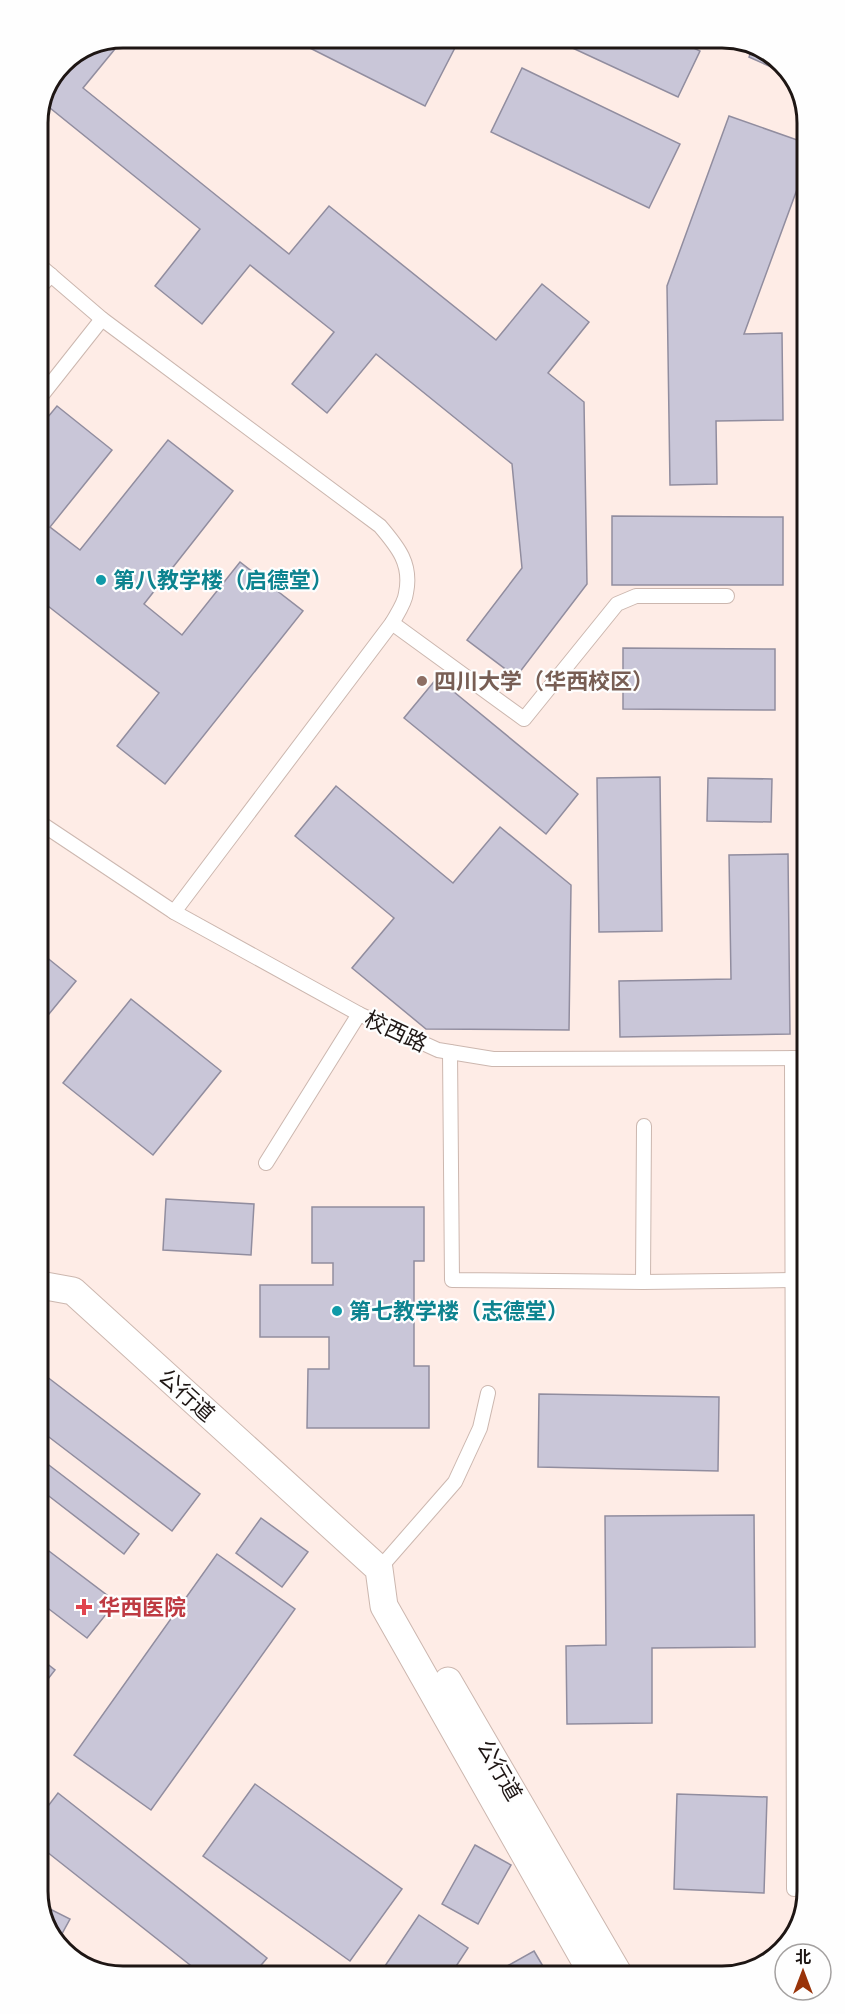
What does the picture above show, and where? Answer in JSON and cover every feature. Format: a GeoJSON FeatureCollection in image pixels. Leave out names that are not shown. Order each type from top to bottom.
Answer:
{"type":"FeatureCollection","features":[{"type":"Feature","properties":{"kind":"street","name":"公行道"},"geometry":{"type":"LineString","coordinates":[[48,1287],[73,1291],[379,1569],[408,1612],[614,1966]]}},
{"type":"Feature","properties":{"kind":"street","name":"公行道"},"geometry":{"type":"LineString","coordinates":[[379,1569],[384,1606],[588,1966]]}},
{"type":"Feature","properties":{"kind":"lane"},"geometry":{"type":"LineString","coordinates":[[48,272],[102,318],[380,526],[399,549],[407,570],[406,594],[392,623],[174,912]]}},
{"type":"Feature","properties":{"kind":"lane"},"geometry":{"type":"LineString","coordinates":[[48,278],[51,275]]}},
{"type":"Feature","properties":{"kind":"lane"},"geometry":{"type":"LineString","coordinates":[[48,387],[102,318]]}},
{"type":"Feature","properties":{"kind":"lane"},"geometry":{"type":"LineString","coordinates":[[392,623],[524,719],[617,604],[636,596],[727,596]]}},
{"type":"Feature","properties":{"kind":"lane","name":"校西路"},"geometry":{"type":"LineString","coordinates":[[48,828],[174,912],[359,1014],[438,1050],[493,1059],[797,1058]]}},
{"type":"Feature","properties":{"kind":"lane"},"geometry":{"type":"LineString","coordinates":[[266,1163],[359,1014]]}},
{"type":"Feature","properties":{"kind":"lane"},"geometry":{"type":"LineString","coordinates":[[450,1052],[452,1280],[643,1282],[792,1280]]}},
{"type":"Feature","properties":{"kind":"lane"},"geometry":{"type":"LineString","coordinates":[[794,1889],[792,1280],[797,1121]]}},
{"type":"Feature","properties":{"kind":"lane"},"geometry":{"type":"LineString","coordinates":[[643,1282],[644,1126]]}},
{"type":"Feature","properties":{"kind":"lane"},"geometry":{"type":"LineString","coordinates":[[379,1569],[455,1482],[480,1428],[488,1393]]}},
{"type":"Feature","properties":{"kind":"building"},"geometry":{"type":"Polygon","coordinates":[[[310,48],[455,48],[425,106],[310,48]]]}},
{"type":"Feature","properties":{"kind":"building"},"geometry":{"type":"Polygon","coordinates":[[[573,48],[694,48],[700,51],[678,97],[573,48]]]}},
{"type":"Feature","properties":{"kind":"building"},"geometry":{"type":"Polygon","coordinates":[[[115,49],[83,88],[289,254],[329,206],[496,340],[542,284],[589,322],[548,373],[584,402],[587,584],[516,677],[467,640],[522,568],[512,464],[376,354],[327,413],[292,384],[334,332],[250,265],[202,324],[155,286],[200,229],[49,107],[61,81],[81,61],[94,54],[115,49]]]}},
{"type":"Feature","properties":{"kind":"building"},"geometry":{"type":"Polygon","coordinates":[[[750,54],[760,58],[773,68],[749,57],[750,54]]]}},
{"type":"Feature","properties":{"kind":"building"},"geometry":{"type":"Polygon","coordinates":[[[522,68],[680,144],[649,208],[491,132],[522,68]]]}},
{"type":"Feature","properties":{"kind":"building"},"geometry":{"type":"Polygon","coordinates":[[[729,116],[797,140],[797,189],[744,334],[782,333],[783,420],[716,421],[717,484],[670,485],[667,286],[729,116]]]}},
{"type":"Feature","properties":{"kind":"building","name":"第八教学楼（启德堂）"},"geometry":{"type":"Polygon","coordinates":[[[57,406],[112,450],[50,527],[80,550],[168,440],[233,491],[144,604],[182,635],[240,562],[303,611],[165,784],[117,746],[159,693],[48,606],[48,417],[57,406]]]}},
{"type":"Feature","properties":{"kind":"building"},"geometry":{"type":"Polygon","coordinates":[[[612,516],[783,517],[783,585],[612,585],[612,516]]]}},
{"type":"Feature","properties":{"kind":"building"},"geometry":{"type":"Polygon","coordinates":[[[623,648],[775,649],[775,710],[623,709],[623,648]]]}},
{"type":"Feature","properties":{"kind":"building"},"geometry":{"type":"Polygon","coordinates":[[[437,678],[578,794],[546,834],[404,718],[437,678]]]}},
{"type":"Feature","properties":{"kind":"building"},"geometry":{"type":"Polygon","coordinates":[[[660,777],[662,931],[599,932],[597,778],[660,777]]]}},
{"type":"Feature","properties":{"kind":"building"},"geometry":{"type":"Polygon","coordinates":[[[708,778],[772,779],[771,822],[707,821],[708,778]]]}},
{"type":"Feature","properties":{"kind":"building"},"geometry":{"type":"Polygon","coordinates":[[[336,786],[453,883],[500,827],[571,885],[569,1030],[426,1029],[352,968],[394,918],[295,836],[336,786]]]}},
{"type":"Feature","properties":{"kind":"building"},"geometry":{"type":"Polygon","coordinates":[[[788,854],[790,1034],[620,1037],[619,981],[731,979],[729,855],[788,854]]]}},
{"type":"Feature","properties":{"kind":"building"},"geometry":{"type":"Polygon","coordinates":[[[48,958],[76,981],[48,1015],[48,958]]]}},
{"type":"Feature","properties":{"kind":"building"},"geometry":{"type":"Polygon","coordinates":[[[131,999],[221,1071],[153,1155],[63,1083],[131,999]]]}},
{"type":"Feature","properties":{"kind":"building"},"geometry":{"type":"Polygon","coordinates":[[[166,1199],[254,1204],[251,1255],[163,1250],[166,1199]]]}},
{"type":"Feature","properties":{"kind":"building","name":"第七教学楼（志德堂）"},"geometry":{"type":"Polygon","coordinates":[[[312,1207],[424,1207],[424,1261],[414,1261],[414,1366],[429,1366],[429,1428],[307,1428],[308,1369],[329,1369],[329,1337],[260,1337],[260,1285],[333,1285],[333,1263],[312,1263],[312,1207]]]}},
{"type":"Feature","properties":{"kind":"building"},"geometry":{"type":"Polygon","coordinates":[[[48,1378],[200,1494],[172,1531],[48,1436],[48,1378]]]}},
{"type":"Feature","properties":{"kind":"building"},"geometry":{"type":"Polygon","coordinates":[[[539,1394],[719,1397],[718,1471],[538,1467],[539,1394]]]}},
{"type":"Feature","properties":{"kind":"building"},"geometry":{"type":"Polygon","coordinates":[[[48,1464],[139,1534],[124,1554],[48,1495],[48,1464]]]}},
{"type":"Feature","properties":{"kind":"building"},"geometry":{"type":"Polygon","coordinates":[[[754,1515],[755,1647],[652,1648],[652,1723],[567,1724],[566,1646],[606,1645],[605,1516],[754,1515]]]}},
{"type":"Feature","properties":{"kind":"building"},"geometry":{"type":"Polygon","coordinates":[[[261,1518],[308,1552],[282,1587],[236,1553],[261,1518]]]}},
{"type":"Feature","properties":{"kind":"building"},"geometry":{"type":"Polygon","coordinates":[[[48,1550],[116,1602],[87,1638],[48,1608],[48,1550]]]}},
{"type":"Feature","properties":{"kind":"building"},"geometry":{"type":"Polygon","coordinates":[[[217,1554],[295,1609],[151,1810],[74,1755],[217,1554]]]}},
{"type":"Feature","properties":{"kind":"building"},"geometry":{"type":"Polygon","coordinates":[[[48,1664],[55,1670],[48,1679],[48,1664]]]}},
{"type":"Feature","properties":{"kind":"building"},"geometry":{"type":"Polygon","coordinates":[[[255,1784],[402,1889],[350,1961],[203,1856],[255,1784]]]}},
{"type":"Feature","properties":{"kind":"building"},"geometry":{"type":"Polygon","coordinates":[[[58,1793],[267,1958],[260,1966],[191,1966],[48,1853],[48,1806],[58,1793]]]}},
{"type":"Feature","properties":{"kind":"building"},"geometry":{"type":"Polygon","coordinates":[[[677,1794],[767,1797],[764,1893],[674,1889],[677,1794]]]}},
{"type":"Feature","properties":{"kind":"building"},"geometry":{"type":"Polygon","coordinates":[[[475,1845],[511,1865],[478,1924],[442,1904],[475,1845]]]}},
{"type":"Feature","properties":{"kind":"building"},"geometry":{"type":"Polygon","coordinates":[[[51,1909],[70,1919],[62,1934],[51,1909]]]}},
{"type":"Feature","properties":{"kind":"building"},"geometry":{"type":"Polygon","coordinates":[[[419,1915],[468,1948],[456,1966],[385,1966],[419,1915]]]}},
{"type":"Feature","properties":{"kind":"building"},"geometry":{"type":"Polygon","coordinates":[[[534,1951],[543,1966],[507,1966],[534,1951]]]}},
{"type":"Feature","properties":{"kind":"place","name":"第八教学楼（启德堂）"},"geometry":{"type":"Point","coordinates":[101,580]}},
{"type":"Feature","properties":{"kind":"place","name":"四川大学（华西校区）"},"geometry":{"type":"Point","coordinates":[422,681]}},
{"type":"Feature","properties":{"kind":"place","name":"第七教学楼（志德堂）"},"geometry":{"type":"Point","coordinates":[337,1311]}},
{"type":"Feature","properties":{"kind":"place","name":"华西医院"},"geometry":{"type":"Point","coordinates":[84,1607]}}]}
